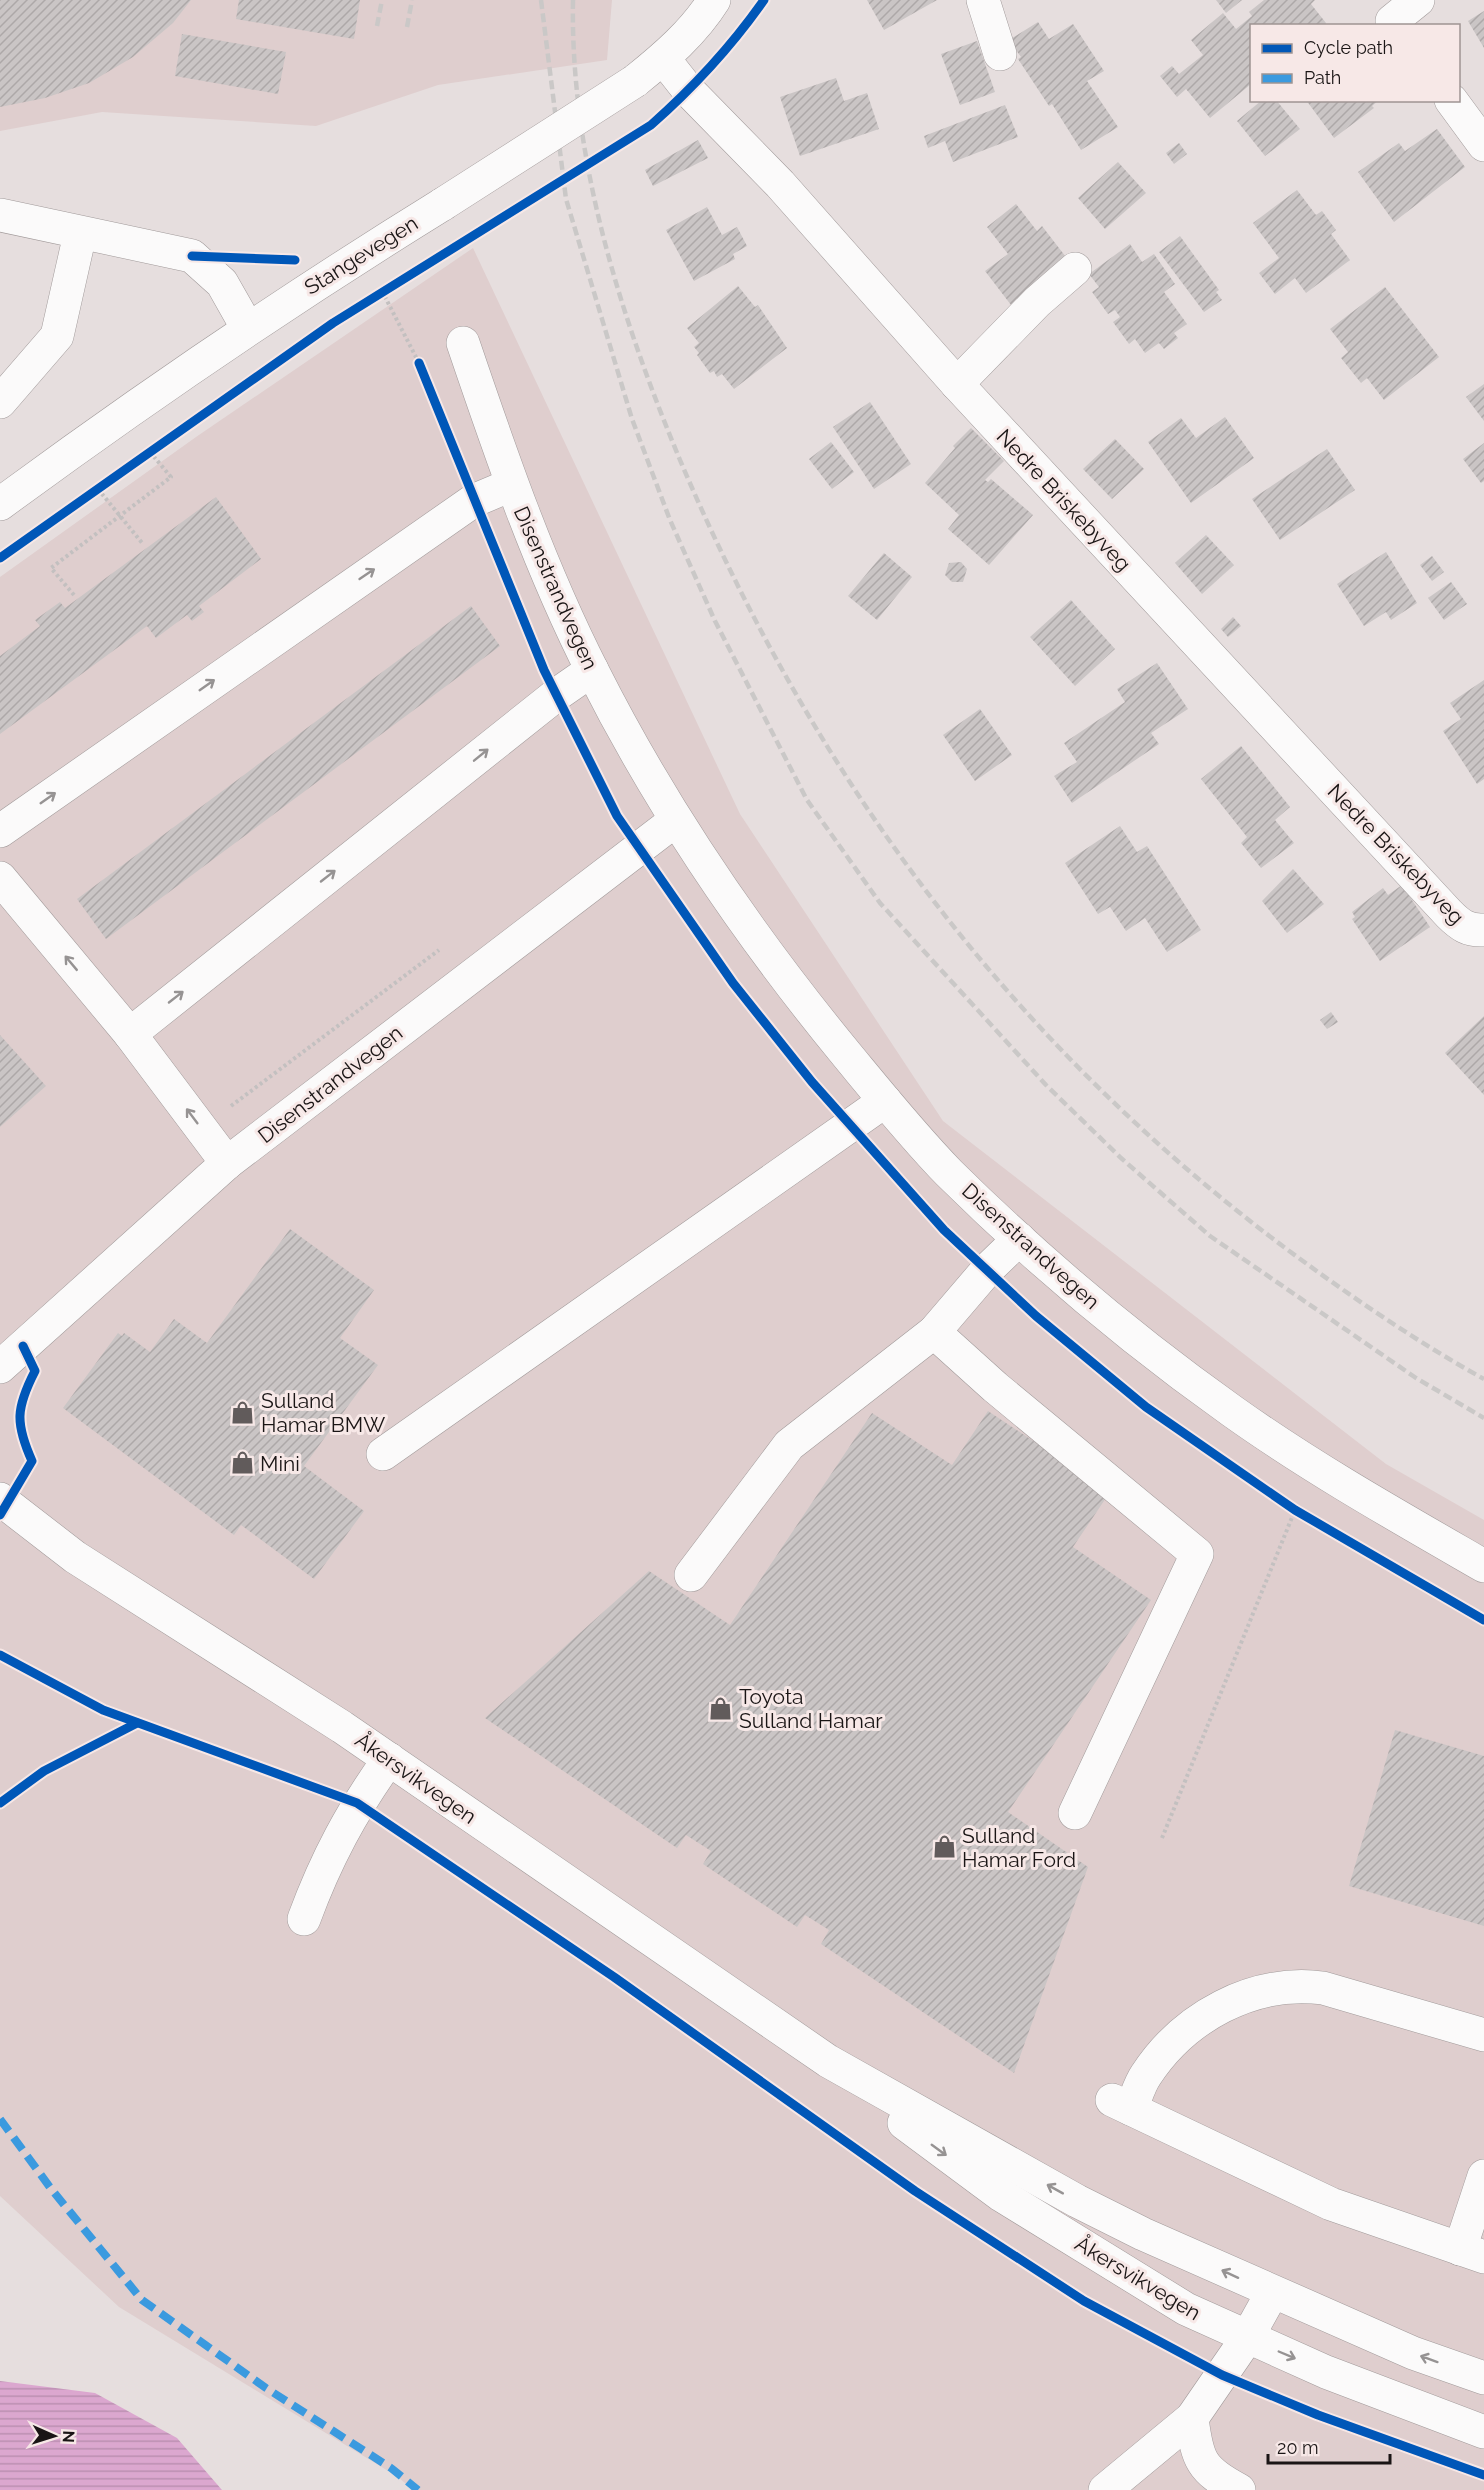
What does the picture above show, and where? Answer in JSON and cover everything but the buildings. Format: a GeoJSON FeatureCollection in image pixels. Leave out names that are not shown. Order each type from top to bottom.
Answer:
{"type":"FeatureCollection","features":[{"type":"Feature","properties":{"kind":"street","name":"Stangevegen"},"geometry":{"type":"LineString","coordinates":[[0,504],[122,415],[312,285],[635,81],[663,58],[692,29],[714,0]]}},
{"type":"Feature","properties":{"kind":"street"},"geometry":{"type":"LineString","coordinates":[[982,0],[1000,54]]}},
{"type":"Feature","properties":{"kind":"street"},"geometry":{"type":"LineString","coordinates":[[1388,15],[1418,0]]}},
{"type":"Feature","properties":{"kind":"street","name":"Nedre Briskebyveg"},"geometry":{"type":"LineString","coordinates":[[663,58],[690,91],[780,184],[957,384],[1449,914],[1461,926],[1479,930]]}},
{"type":"Feature","properties":{"kind":"street"},"geometry":{"type":"LineString","coordinates":[[1453,102],[1482,140]]}},
{"type":"Feature","properties":{"kind":"street"},"geometry":{"type":"LineString","coordinates":[[0,215],[80,234],[192,256],[222,283],[248,328]]}},
{"type":"Feature","properties":{"kind":"street"},"geometry":{"type":"LineString","coordinates":[[0,402],[57,336],[80,234]]}},
{"type":"Feature","properties":{"kind":"street"},"geometry":{"type":"LineString","coordinates":[[957,384],[1037,302],[1076,269]]}},
{"type":"Feature","properties":{"kind":"street","name":"Disenstrandvegen"},"geometry":{"type":"LineString","coordinates":[[463,343],[511,485],[550,580],[592,670],[676,820],[743,922],[885,1101],[947,1170],[1018,1239],[1121,1327],[1233,1412],[1368,1499],[1484,1566]]}},
{"type":"Feature","properties":{"kind":"street"},"geometry":{"type":"LineString","coordinates":[[0,831],[473,501],[511,485]]}},
{"type":"Feature","properties":{"kind":"street"},"geometry":{"type":"LineString","coordinates":[[130,1034],[556,695],[592,670]]}},
{"type":"Feature","properties":{"kind":"street","name":"Disenstrandvegen"},"geometry":{"type":"LineString","coordinates":[[0,1367],[227,1163],[676,820]]}},
{"type":"Feature","properties":{"kind":"street"},"geometry":{"type":"LineString","coordinates":[[0,878],[130,1034],[227,1163]]}},
{"type":"Feature","properties":{"kind":"street"},"geometry":{"type":"LineString","coordinates":[[383,1454],[885,1101]]}},
{"type":"Feature","properties":{"kind":"street"},"geometry":{"type":"LineString","coordinates":[[691,1575],[789,1445],[934,1332],[987,1270],[1018,1239]]}},
{"type":"Feature","properties":{"kind":"street"},"geometry":{"type":"LineString","coordinates":[[934,1332],[994,1386],[1197,1554],[1075,1813]]}},
{"type":"Feature","properties":{"kind":"street","name":"Åkersvikvegen"},"geometry":{"type":"LineString","coordinates":[[0,1499],[75,1557],[389,1759],[828,2061],[917,2134],[1001,2195],[1186,2309],[1337,2376],[1484,2432]]}},
{"type":"Feature","properties":{"kind":"street"},"geometry":{"type":"LineString","coordinates":[[304,1919],[323,1868],[357,1803],[389,1759]]}},
{"type":"Feature","properties":{"kind":"street"},"geometry":{"type":"LineString","coordinates":[[1484,2035],[1323,1988],[1298,1984],[1266,1990],[1221,2005],[1190,2028],[1163,2051],[1122,2104],[1331,2204],[1472,2253],[1484,2176]]}},
{"type":"Feature","properties":{"kind":"street","name":"Åkersvikvegen"},"geometry":{"type":"LineString","coordinates":[[828,2061],[1077,2201],[1272,2293],[1413,2353],[1484,2378]]}},
{"type":"Feature","properties":{"kind":"street"},"geometry":{"type":"LineString","coordinates":[[1105,2490],[1192,2418],[1247,2338],[1272,2293]]}},
{"type":"Feature","properties":{"kind":"street"},"geometry":{"type":"LineString","coordinates":[[1192,2418],[1204,2481],[1239,2490]]}},
{"type":"Feature","properties":{"kind":"path"},"geometry":{"type":"LineString","coordinates":[[372,297],[392,285]]}},
{"type":"Feature","properties":{"kind":"path"},"geometry":{"type":"LineString","coordinates":[[382,291],[423,373]]}},
{"type":"Feature","properties":{"kind":"path"},"geometry":{"type":"LineString","coordinates":[[142,458],[159,445]]}},
{"type":"Feature","properties":{"kind":"path"},"geometry":{"type":"LineString","coordinates":[[74,595],[51,567],[171,477],[150,452]]}},
{"type":"Feature","properties":{"kind":"path"},"geometry":{"type":"LineString","coordinates":[[89,495],[107,483]]}},
{"type":"Feature","properties":{"kind":"path"},"geometry":{"type":"LineString","coordinates":[[98,489],[143,544]]}},
{"type":"Feature","properties":{"kind":"path"},"geometry":{"type":"LineString","coordinates":[[201,1128],[447,944]]}},
{"type":"Feature","properties":{"kind":"path"},"geometry":{"type":"LineString","coordinates":[[1286,1503],[1305,1515]]}},
{"type":"Feature","properties":{"kind":"path"},"geometry":{"type":"LineString","coordinates":[[1162,1838],[1295,1509]]}},
{"type":"Feature","properties":{"kind":"shaded area"},"geometry":{"type":"Polygon","coordinates":[[[0,0],[612,0],[607,60],[438,85],[316,126],[102,112],[0,131],[0,0]]]}},
{"type":"Feature","properties":{"kind":"shaded area"},"geometry":{"type":"Polygon","coordinates":[[[473,248],[740,814],[943,1121],[1386,1464],[1484,1520],[1484,2490],[413,2490],[398,2477],[119,2307],[0,2196],[0,577],[196,437],[473,248]]]}},
{"type":"Feature","properties":{"kind":"shaded area"},"geometry":{"type":"Polygon","coordinates":[[[0,2381],[95,2393],[177,2438],[222,2490],[0,2490],[0,2381]]]}},
{"type":"Feature","properties":{"kind":"railway"},"geometry":{"type":"LineString","coordinates":[[377,26],[382,0]]}},
{"type":"Feature","properties":{"kind":"railway"},"geometry":{"type":"LineString","coordinates":[[407,27],[412,0]]}},
{"type":"Feature","properties":{"kind":"railway"},"geometry":{"type":"LineString","coordinates":[[541,0],[566,199],[632,419],[670,520],[715,621],[807,800],[880,903],[1046,1085],[1121,1158],[1210,1236],[1416,1378],[1484,1418]]}},
{"type":"Feature","properties":{"kind":"railway"},"geometry":{"type":"LineString","coordinates":[[573,0],[574,59],[580,118],[590,177],[619,293],[658,405],[680,460],[734,578],[794,691],[860,798],[933,900],[1013,997],[1100,1089],[1194,1175],[1296,1256],[1388,1320],[1484,1379]]}},
{"type":"Feature","properties":{"kind":"marked path"},"geometry":{"type":"LineString","coordinates":[[0,2119],[52,2190],[142,2300],[266,2388],[391,2468],[418,2490]]}},
{"type":"Feature","properties":{"kind":"cycle path"},"geometry":{"type":"LineString","coordinates":[[0,558],[333,323],[651,125],[711,66],[764,0]]}},
{"type":"Feature","properties":{"kind":"cycle path"},"geometry":{"type":"LineString","coordinates":[[192,256],[295,260]]}},
{"type":"Feature","properties":{"kind":"cycle path"},"geometry":{"type":"LineString","coordinates":[[419,363],[544,670],[617,816],[733,983],[812,1082],[944,1230],[1036,1316],[1146,1407],[1295,1510],[1484,1620]]}},
{"type":"Feature","properties":{"kind":"cycle path"},"geometry":{"type":"LineString","coordinates":[[0,1515],[32,1461],[20,1426],[20,1416],[24,1395],[35,1371],[23,1346]]}},
{"type":"Feature","properties":{"kind":"cycle path"},"geometry":{"type":"LineString","coordinates":[[0,1655],[103,1710],[357,1803],[614,1977],[915,2191],[1084,2301],[1222,2375],[1318,2415],[1484,2475]]}},
{"type":"Feature","properties":{"kind":"cycle path"},"geometry":{"type":"LineString","coordinates":[[0,1803],[44,1771],[137,1723]]}},
{"type":"Feature","properties":{"kind":"place","name":"Sulland Hamar BMW"},"geometry":{"type":"Point","coordinates":[243,1412]}},
{"type":"Feature","properties":{"kind":"place","name":"Mini"},"geometry":{"type":"Point","coordinates":[242,1463]}},
{"type":"Feature","properties":{"kind":"place","name":"Toyota Sulland Hamar"},"geometry":{"type":"Point","coordinates":[721,1708]}},
{"type":"Feature","properties":{"kind":"place","name":"Sulland Hamar Ford"},"geometry":{"type":"Point","coordinates":[944,1847]}}]}
